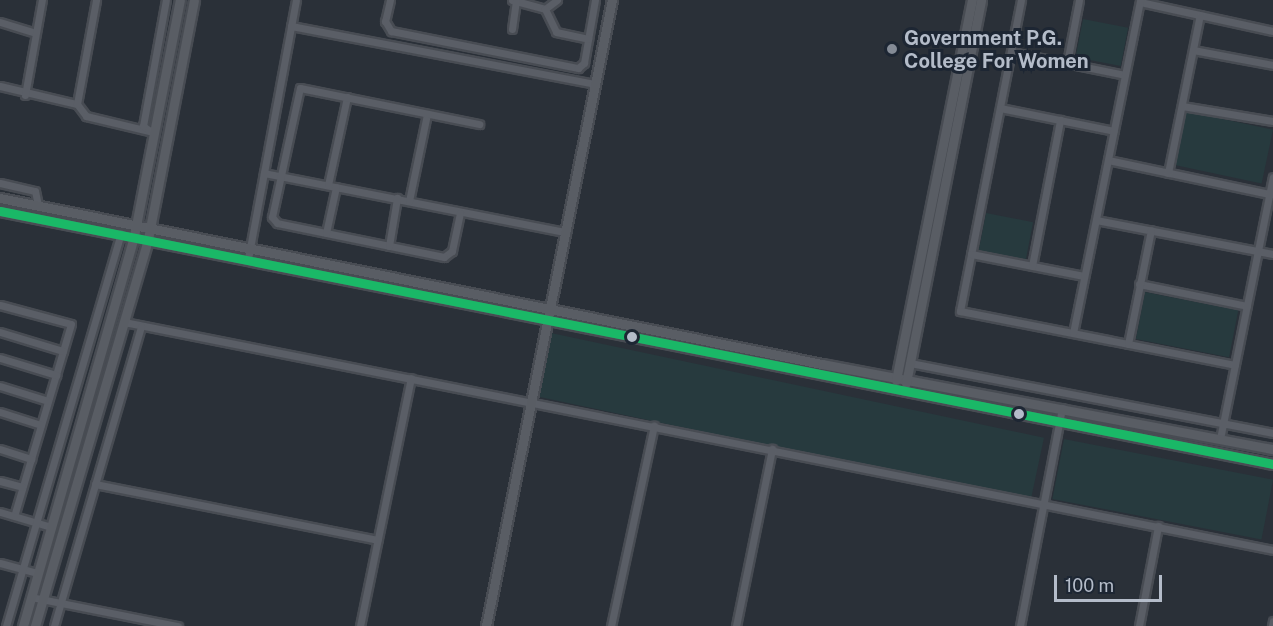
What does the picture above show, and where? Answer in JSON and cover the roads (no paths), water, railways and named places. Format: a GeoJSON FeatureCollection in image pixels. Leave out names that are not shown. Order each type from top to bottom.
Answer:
{"type":"FeatureCollection","features":[{"type":"Feature","properties":{"kind":"street"},"geometry":{"type":"LineString","coordinates":[[25,95],[42,0]]}},
{"type":"Feature","properties":{"kind":"street"},"geometry":{"type":"LineString","coordinates":[[77,104],[96,0]]}},
{"type":"Feature","properties":{"kind":"street"},"geometry":{"type":"LineString","coordinates":[[151,133],[143,126],[166,0]]}},
{"type":"Feature","properties":{"kind":"street"},"geometry":{"type":"LineString","coordinates":[[23,626],[135,232],[151,133],[180,0]]}},
{"type":"Feature","properties":{"kind":"street"},"geometry":{"type":"LineString","coordinates":[[35,626],[149,235],[194,0]]}},
{"type":"Feature","properties":{"kind":"street"},"geometry":{"type":"LineString","coordinates":[[249,254],[296,0]]}},
{"type":"Feature","properties":{"kind":"street"},"geometry":{"type":"LineString","coordinates":[[390,0],[385,21],[391,31],[578,68],[584,63],[595,0]]}},
{"type":"Feature","properties":{"kind":"street"},"geometry":{"type":"LineString","coordinates":[[545,9],[557,0]]}},
{"type":"Feature","properties":{"kind":"street"},"geometry":{"type":"LineString","coordinates":[[486,626],[612,0]]}},
{"type":"Feature","properties":{"kind":"street"},"geometry":{"type":"LineString","coordinates":[[900,390],[896,377],[972,0]]}},
{"type":"Feature","properties":{"kind":"street"},"geometry":{"type":"LineString","coordinates":[[900,390],[907,379],[981,0]]}},
{"type":"Feature","properties":{"kind":"street"},"geometry":{"type":"LineString","coordinates":[[1021,0],[960,312],[1235,366]]}},
{"type":"Feature","properties":{"kind":"street"},"geometry":{"type":"LineString","coordinates":[[1067,63],[1079,0]]}},
{"type":"Feature","properties":{"kind":"street"},"geometry":{"type":"LineString","coordinates":[[512,29],[514,1],[545,9],[556,32],[588,39]]}},
{"type":"Feature","properties":{"kind":"street"},"geometry":{"type":"LineString","coordinates":[[1073,333],[1140,1],[1273,31]]}},
{"type":"Feature","properties":{"kind":"street"},"geometry":{"type":"LineString","coordinates":[[1168,172],[1200,15]]}},
{"type":"Feature","properties":{"kind":"street"},"geometry":{"type":"LineString","coordinates":[[0,22],[35,33]]}},
{"type":"Feature","properties":{"kind":"street"},"geometry":{"type":"LineString","coordinates":[[291,26],[595,84]]}},
{"type":"Feature","properties":{"kind":"street"},"geometry":{"type":"LineString","coordinates":[[1193,50],[1273,65]]}},
{"type":"Feature","properties":{"kind":"street"},"geometry":{"type":"LineString","coordinates":[[1011,52],[1125,75]]}},
{"type":"Feature","properties":{"kind":"street"},"geometry":{"type":"LineString","coordinates":[[0,86],[25,95],[77,104],[86,116],[151,133]]}},
{"type":"Feature","properties":{"kind":"street"},"geometry":{"type":"LineString","coordinates":[[460,213],[448,255],[389,246],[273,221],[296,92],[300,88],[479,124]]}},
{"type":"Feature","properties":{"kind":"street"},"geometry":{"type":"LineString","coordinates":[[326,233],[347,97]]}},
{"type":"Feature","properties":{"kind":"street"},"geometry":{"type":"LineString","coordinates":[[1182,106],[1273,121]]}},
{"type":"Feature","properties":{"kind":"street"},"geometry":{"type":"LineString","coordinates":[[1000,108],[1114,131]]}},
{"type":"Feature","properties":{"kind":"street"},"geometry":{"type":"LineString","coordinates":[[409,201],[427,114]]}},
{"type":"Feature","properties":{"kind":"street"},"geometry":{"type":"LineString","coordinates":[[1032,266],[1060,120]]}},
{"type":"Feature","properties":{"kind":"street"},"geometry":{"type":"LineString","coordinates":[[1108,160],[1270,194]]}},
{"type":"Feature","properties":{"kind":"street"},"geometry":{"type":"LineString","coordinates":[[264,173],[566,232]]}},
{"type":"Feature","properties":{"kind":"street"},"geometry":{"type":"LineString","coordinates":[[1220,439],[1273,177]]}},
{"type":"Feature","properties":{"kind":"street"},"geometry":{"type":"LineString","coordinates":[[0,183],[35,191],[38,205]]}},
{"type":"Feature","properties":{"kind":"street"},"geometry":{"type":"LineString","coordinates":[[0,198],[38,205],[149,235],[550,315],[900,390],[1273,464]]}},
{"type":"Feature","properties":{"kind":"street"},"geometry":{"type":"LineString","coordinates":[[389,246],[397,198]]}},
{"type":"Feature","properties":{"kind":"street"},"geometry":{"type":"LineString","coordinates":[[0,211],[121,234],[135,232]]}},
{"type":"Feature","properties":{"kind":"street"},"geometry":{"type":"LineString","coordinates":[[1096,220],[1273,254]]}},
{"type":"Feature","properties":{"kind":"street"},"geometry":{"type":"LineString","coordinates":[[1128,344],[1150,230]]}},
{"type":"Feature","properties":{"kind":"street"},"geometry":{"type":"LineString","coordinates":[[6,626],[121,234]]}},
{"type":"Feature","properties":{"kind":"street"},"geometry":{"type":"LineString","coordinates":[[971,254],[1084,276]]}},
{"type":"Feature","properties":{"kind":"street"},"geometry":{"type":"LineString","coordinates":[[1139,284],[1247,306]]}},
{"type":"Feature","properties":{"kind":"street"},"geometry":{"type":"LineString","coordinates":[[0,304],[71,324],[14,516]]}},
{"type":"Feature","properties":{"kind":"street"},"geometry":{"type":"LineString","coordinates":[[550,315],[1273,448]]}},
{"type":"Feature","properties":{"kind":"street"},"geometry":{"type":"LineString","coordinates":[[124,322],[1273,550]]}},
{"type":"Feature","properties":{"kind":"street"},"geometry":{"type":"LineString","coordinates":[[54,626],[141,326]]}},
{"type":"Feature","properties":{"kind":"street"},"geometry":{"type":"LineString","coordinates":[[0,332],[63,351]]}},
{"type":"Feature","properties":{"kind":"street"},"geometry":{"type":"LineString","coordinates":[[0,358],[56,375]]}},
{"type":"Feature","properties":{"kind":"street"},"geometry":{"type":"LineString","coordinates":[[910,363],[1273,433]]}},
{"type":"Feature","properties":{"kind":"street"},"geometry":{"type":"LineString","coordinates":[[360,626],[411,378]]}},
{"type":"Feature","properties":{"kind":"street"},"geometry":{"type":"LineString","coordinates":[[0,386],[48,401]]}},
{"type":"Feature","properties":{"kind":"street"},"geometry":{"type":"LineString","coordinates":[[1020,626],[1062,408]]}},
{"type":"Feature","properties":{"kind":"street"},"geometry":{"type":"LineString","coordinates":[[0,412],[41,425]]}},
{"type":"Feature","properties":{"kind":"street"},"geometry":{"type":"LineString","coordinates":[[611,626],[654,426]]}},
{"type":"Feature","properties":{"kind":"street"},"geometry":{"type":"LineString","coordinates":[[0,449],[31,459]]}},
{"type":"Feature","properties":{"kind":"street"},"geometry":{"type":"LineString","coordinates":[[736,626],[772,449]]}},
{"type":"Feature","properties":{"kind":"street"},"geometry":{"type":"LineString","coordinates":[[0,481],[22,487]]}},
{"type":"Feature","properties":{"kind":"street"},"geometry":{"type":"LineString","coordinates":[[95,484],[378,540]]}},
{"type":"Feature","properties":{"kind":"street"},"geometry":{"type":"LineString","coordinates":[[0,512],[51,527]]}},
{"type":"Feature","properties":{"kind":"street"},"geometry":{"type":"LineString","coordinates":[[1139,626],[1158,526]]}},
{"type":"Feature","properties":{"kind":"street"},"geometry":{"type":"LineString","coordinates":[[0,563],[38,573]]}},
{"type":"Feature","properties":{"kind":"street"},"geometry":{"type":"LineString","coordinates":[[31,597],[149,623],[177,626]]}},
{"type":"Feature","properties":{"kind":"street"},"geometry":{"type":"LineString","coordinates":[[1272,626],[1273,621]]}},
{"type":"Feature","properties":{"kind":"place","name":"Government P.G. College For Women"},"geometry":{"type":"Point","coordinates":[892,49]}}]}
